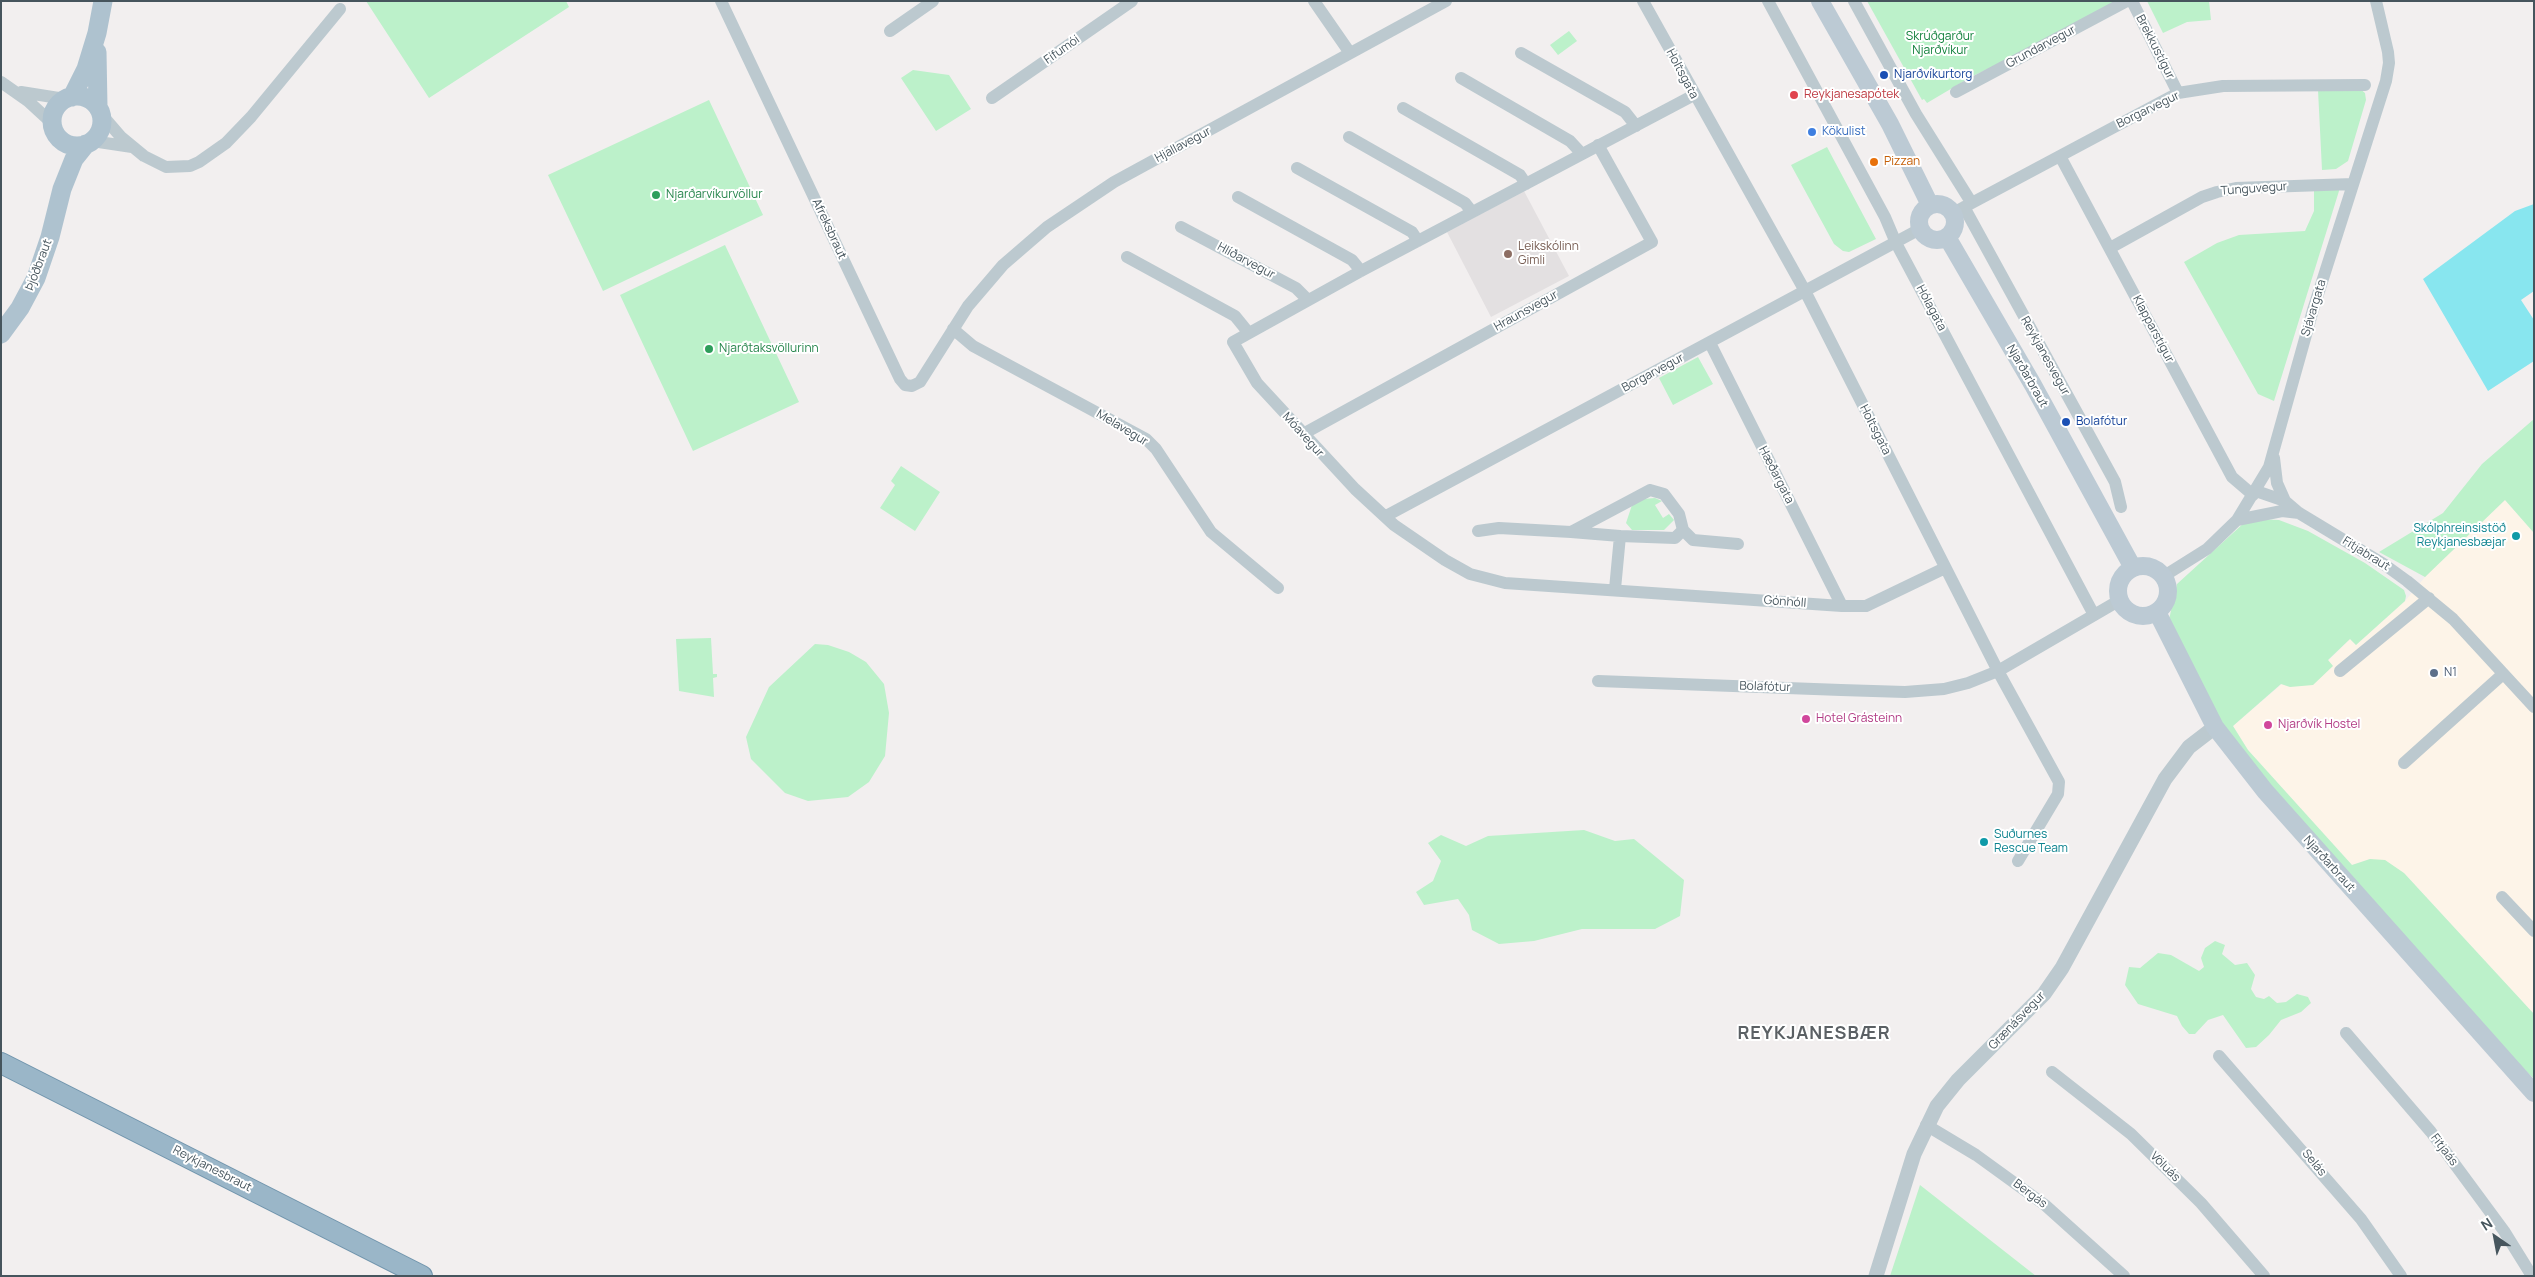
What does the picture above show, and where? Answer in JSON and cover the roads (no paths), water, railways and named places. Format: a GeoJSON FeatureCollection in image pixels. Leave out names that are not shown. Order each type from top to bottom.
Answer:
{"type":"FeatureCollection","features":[{"type":"Feature","properties":{"kind":"highway","name":"Reykjanesbraut"},"geometry":{"type":"LineString","coordinates":[[1,1063],[422,1276]]}},
{"type":"Feature","properties":{"kind":"main road"},"geometry":{"type":"LineString","coordinates":[[98,33],[101,130],[89,143],[72,145],[59,138],[54,128],[55,110],[68,98],[86,69],[98,33],[103,1]]}},
{"type":"Feature","properties":{"kind":"main road"},"geometry":{"type":"LineString","coordinates":[[1821,1],[1890,124],[1930,205]]}},
{"type":"Feature","properties":{"kind":"main road"},"geometry":{"type":"LineString","coordinates":[[68,98],[87,98],[100,111]]}},
{"type":"Feature","properties":{"kind":"main road","name":"Þjóðbraut"},"geometry":{"type":"LineString","coordinates":[[54,128],[62,189]]}},
{"type":"Feature","properties":{"kind":"main road","name":"Þjóðbraut"},"geometry":{"type":"LineString","coordinates":[[1,334],[20,308],[36,278],[50,237],[62,189],[74,159],[89,143]]}},
{"type":"Feature","properties":{"kind":"main road"},"geometry":{"type":"LineString","coordinates":[[1941,204],[1963,208],[1954,229],[1948,237],[1935,240],[1929,238],[1920,229],[1919,218],[1921,212],[1930,205],[1941,204]]}},
{"type":"Feature","properties":{"kind":"main road","name":"Njarðarbraut"},"geometry":{"type":"LineString","coordinates":[[1948,237],[2033,386],[2133,568]]}},
{"type":"Feature","properties":{"kind":"main road"},"geometry":{"type":"LineString","coordinates":[[2140,566],[2153,568],[2164,576],[2168,592],[2163,606],[2157,612],[2143,616],[2136,614],[2129,611],[2120,600],[2118,592],[2122,578],[2133,568],[2140,566]]}},
{"type":"Feature","properties":{"kind":"main road","name":"Njarðarbraut"},"geometry":{"type":"LineString","coordinates":[[2157,612],[2215,727],[2265,791],[2534,1094]]}},
{"type":"Feature","properties":{"kind":"street","name":"Afreksbraut"},"geometry":{"type":"LineString","coordinates":[[721,1],[896,371],[906,385],[912,386],[920,382],[953,329]]}},
{"type":"Feature","properties":{"kind":"street"},"geometry":{"type":"LineString","coordinates":[[890,31],[933,1]]}},
{"type":"Feature","properties":{"kind":"street","name":"Fífumói"},"geometry":{"type":"LineString","coordinates":[[992,98],[1132,1]]}},
{"type":"Feature","properties":{"kind":"street"},"geometry":{"type":"LineString","coordinates":[[1314,1],[1350,53]]}},
{"type":"Feature","properties":{"kind":"street","name":"Hjallavegur"},"geometry":{"type":"LineString","coordinates":[[953,329],[1003,265],[1047,227],[1082,202],[1114,182],[1446,1]]}},
{"type":"Feature","properties":{"kind":"street","name":"Holtsgata"},"geometry":{"type":"LineString","coordinates":[[1643,1],[1805,291],[1998,671],[2058,782],[2059,789],[2018,861]]}},
{"type":"Feature","properties":{"kind":"street","name":"Hólagata"},"geometry":{"type":"LineString","coordinates":[[1768,1],[1885,217],[1896,243],[2094,615]]}},
{"type":"Feature","properties":{"kind":"street","name":"Reykjanesvegur"},"geometry":{"type":"LineString","coordinates":[[1854,1],[1916,114],[1963,208],[2115,482],[2120,507]]}},
{"type":"Feature","properties":{"kind":"street","name":"Grundarvegur"},"geometry":{"type":"LineString","coordinates":[[1956,92],[2127,1]]}},
{"type":"Feature","properties":{"kind":"street","name":"Brekkustígur"},"geometry":{"type":"LineString","coordinates":[[2132,1],[2178,93]]}},
{"type":"Feature","properties":{"kind":"street","name":"Sjávargata"},"geometry":{"type":"LineString","coordinates":[[2164,576],[2207,549],[2237,520],[2254,493],[2274,454],[2313,310],[2386,81],[2389,63],[2376,1]]}},
{"type":"Feature","properties":{"kind":"street"},"geometry":{"type":"LineString","coordinates":[[100,111],[132,147],[144,156],[166,167],[190,166],[210,155],[251,117],[340,9]]}},
{"type":"Feature","properties":{"kind":"street"},"geometry":{"type":"LineString","coordinates":[[1521,53],[1625,112],[1636,126]]}},
{"type":"Feature","properties":{"kind":"street"},"geometry":{"type":"LineString","coordinates":[[1461,78],[1570,141],[1582,154]]}},
{"type":"Feature","properties":{"kind":"street"},"geometry":{"type":"LineString","coordinates":[[1,82],[14,90],[54,128]]}},
{"type":"Feature","properties":{"kind":"street","name":"Borgarvegur"},"geometry":{"type":"LineString","coordinates":[[1963,208],[2178,93],[2223,86],[2364,85]]}},
{"type":"Feature","properties":{"kind":"street"},"geometry":{"type":"LineString","coordinates":[[14,90],[39,97],[68,98]]}},
{"type":"Feature","properties":{"kind":"street"},"geometry":{"type":"LineString","coordinates":[[1127,257],[1235,316],[1248,332],[1694,95]]}},
{"type":"Feature","properties":{"kind":"street"},"geometry":{"type":"LineString","coordinates":[[1403,108],[1520,175],[1526,184]]}},
{"type":"Feature","properties":{"kind":"street"},"geometry":{"type":"LineString","coordinates":[[1349,137],[1465,203],[1472,212]]}},
{"type":"Feature","properties":{"kind":"street"},"geometry":{"type":"LineString","coordinates":[[89,143],[132,147]]}},
{"type":"Feature","properties":{"kind":"street","name":"Hraunsvegur"},"geometry":{"type":"LineString","coordinates":[[1303,434],[1652,242],[1598,145]]}},
{"type":"Feature","properties":{"kind":"street","name":"Klapparstígur"},"geometry":{"type":"LineString","coordinates":[[2060,156],[2232,477],[2254,493]]}},
{"type":"Feature","properties":{"kind":"street"},"geometry":{"type":"LineString","coordinates":[[1297,168],[1412,232],[1418,241]]}},
{"type":"Feature","properties":{"kind":"street","name":"Tunguvegur"},"geometry":{"type":"LineString","coordinates":[[2110,248],[2202,197],[2216,192],[2236,188],[2352,184]]}},
{"type":"Feature","properties":{"kind":"street"},"geometry":{"type":"LineString","coordinates":[[1238,197],[1352,260],[1362,271]]}},
{"type":"Feature","properties":{"kind":"street","name":"Hlíðarvegur"},"geometry":{"type":"LineString","coordinates":[[1181,227],[1296,288],[1308,300]]}},
{"type":"Feature","properties":{"kind":"street","name":"Borgarvegur"},"geometry":{"type":"LineString","coordinates":[[1386,516],[1920,229]]}},
{"type":"Feature","properties":{"kind":"street","name":"Melavegur"},"geometry":{"type":"LineString","coordinates":[[953,329],[973,346],[1146,439],[1160,456],[1211,532],[1278,588]]}},
{"type":"Feature","properties":{"kind":"street","name":"Móavegur"},"geometry":{"type":"LineString","coordinates":[[1248,332],[1232,342],[1257,382],[1355,489],[1386,516]]}},
{"type":"Feature","properties":{"kind":"street","name":"Hæðargata"},"geometry":{"type":"LineString","coordinates":[[1710,343],[1842,606]]}},
{"type":"Feature","properties":{"kind":"street","name":"Fitjabraut"},"geometry":{"type":"LineString","coordinates":[[2274,454],[2277,483],[2283,506]]}},
{"type":"Feature","properties":{"kind":"street"},"geometry":{"type":"LineString","coordinates":[[1571,532],[1650,490],[1660,492],[1666,497],[1679,514],[1682,530],[1693,540],[1738,544]]}},
{"type":"Feature","properties":{"kind":"street","name":"Fitjabraut"},"geometry":{"type":"LineString","coordinates":[[2254,493],[2299,514],[2385,565],[2430,598],[2453,619],[2534,707]]}},
{"type":"Feature","properties":{"kind":"street"},"geometry":{"type":"LineString","coordinates":[[2237,520],[2283,506]]}},
{"type":"Feature","properties":{"kind":"street","name":"Gónhóll"},"geometry":{"type":"LineString","coordinates":[[1386,516],[1394,525],[1470,574],[1505,583],[1616,589],[1842,606],[1866,606],[1946,568]]}},
{"type":"Feature","properties":{"kind":"street"},"geometry":{"type":"LineString","coordinates":[[1478,530],[1499,528],[1674,538],[1682,530]]}},
{"type":"Feature","properties":{"kind":"street"},"geometry":{"type":"LineString","coordinates":[[1616,589],[1620,536]]}},
{"type":"Feature","properties":{"kind":"street"},"geometry":{"type":"LineString","coordinates":[[2340,671],[2430,598]]}},
{"type":"Feature","properties":{"kind":"street","name":"Bolafótur"},"geometry":{"type":"LineString","coordinates":[[1598,681],[1919,692],[1957,687],[1998,671],[2120,600]]}},
{"type":"Feature","properties":{"kind":"street"},"geometry":{"type":"LineString","coordinates":[[2404,763],[2503,674]]}},
{"type":"Feature","properties":{"kind":"street","name":"Grænásvegur"},"geometry":{"type":"LineString","coordinates":[[1876,1276],[1914,1154],[1926,1125],[1937,1106],[1958,1080],[2044,994],[2062,968],[2165,779],[2189,747],[2215,727]]}},
{"type":"Feature","properties":{"kind":"street"},"geometry":{"type":"LineString","coordinates":[[2502,897],[2534,931]]}},
{"type":"Feature","properties":{"kind":"street","name":"Fitjaás"},"geometry":{"type":"LineString","coordinates":[[2346,1033],[2431,1132],[2504,1231],[2532,1276]]}},
{"type":"Feature","properties":{"kind":"street","name":"Selás"},"geometry":{"type":"LineString","coordinates":[[2219,1056],[2361,1219],[2401,1276]]}},
{"type":"Feature","properties":{"kind":"street","name":"Völuás"},"geometry":{"type":"LineString","coordinates":[[2052,1072],[2131,1134],[2201,1203],[2264,1276]]}},
{"type":"Feature","properties":{"kind":"street","name":"Bergás"},"geometry":{"type":"LineString","coordinates":[[1926,1125],[1976,1155],[2045,1205],[2124,1276]]}},
{"type":"Feature","properties":{"kind":"water"},"geometry":{"type":"Polygon","coordinates":[[[2534,204],[2534,291],[2521,300],[2534,320],[2534,361],[2488,391],[2423,279],[2515,211],[2534,204]]]}},
{"type":"Feature","properties":{"kind":"place","name":"Njarðvíkurtorg"},"geometry":{"type":"Point","coordinates":[1884,75]}},
{"type":"Feature","properties":{"kind":"place","name":"Reykjanesapótek"},"geometry":{"type":"Point","coordinates":[1794,95]}},
{"type":"Feature","properties":{"kind":"place","name":"Kökulist"},"geometry":{"type":"Point","coordinates":[1812,132]}},
{"type":"Feature","properties":{"kind":"place","name":"Pizzan"},"geometry":{"type":"Point","coordinates":[1874,162]}},
{"type":"Feature","properties":{"kind":"place","name":"Njarðarvíkurvöllur"},"geometry":{"type":"Point","coordinates":[656,195]}},
{"type":"Feature","properties":{"kind":"place","name":"Leikskólinn Gimli"},"geometry":{"type":"Point","coordinates":[1508,254]}},
{"type":"Feature","properties":{"kind":"place","name":"Njarðtaksvöllurinn"},"geometry":{"type":"Point","coordinates":[709,349]}},
{"type":"Feature","properties":{"kind":"place","name":"Bolafótur"},"geometry":{"type":"Point","coordinates":[2066,422]}},
{"type":"Feature","properties":{"kind":"place","name":"Skólphreinsistöð Reykjanesbæjar"},"geometry":{"type":"Point","coordinates":[2516,536]}},
{"type":"Feature","properties":{"kind":"place","name":"N1"},"geometry":{"type":"Point","coordinates":[2434,673]}},
{"type":"Feature","properties":{"kind":"place","name":"Hotel Grásteinn"},"geometry":{"type":"Point","coordinates":[1806,719]}},
{"type":"Feature","properties":{"kind":"place","name":"Njarðvík Hostel"},"geometry":{"type":"Point","coordinates":[2268,725]}},
{"type":"Feature","properties":{"kind":"place","name":"Suðurnes Rescue Team"},"geometry":{"type":"Point","coordinates":[1984,842]}},
{"type":"Feature","properties":{"kind":"district","name":"REYKJANESBÆR"},"geometry":{"type":"Point","coordinates":[1814,1034]}},
{"type":"Feature","properties":{"kind":"park label","name":"Skrúðgarður Njarðvíkur"},"geometry":{"type":"Point","coordinates":[1940,44]}}]}
